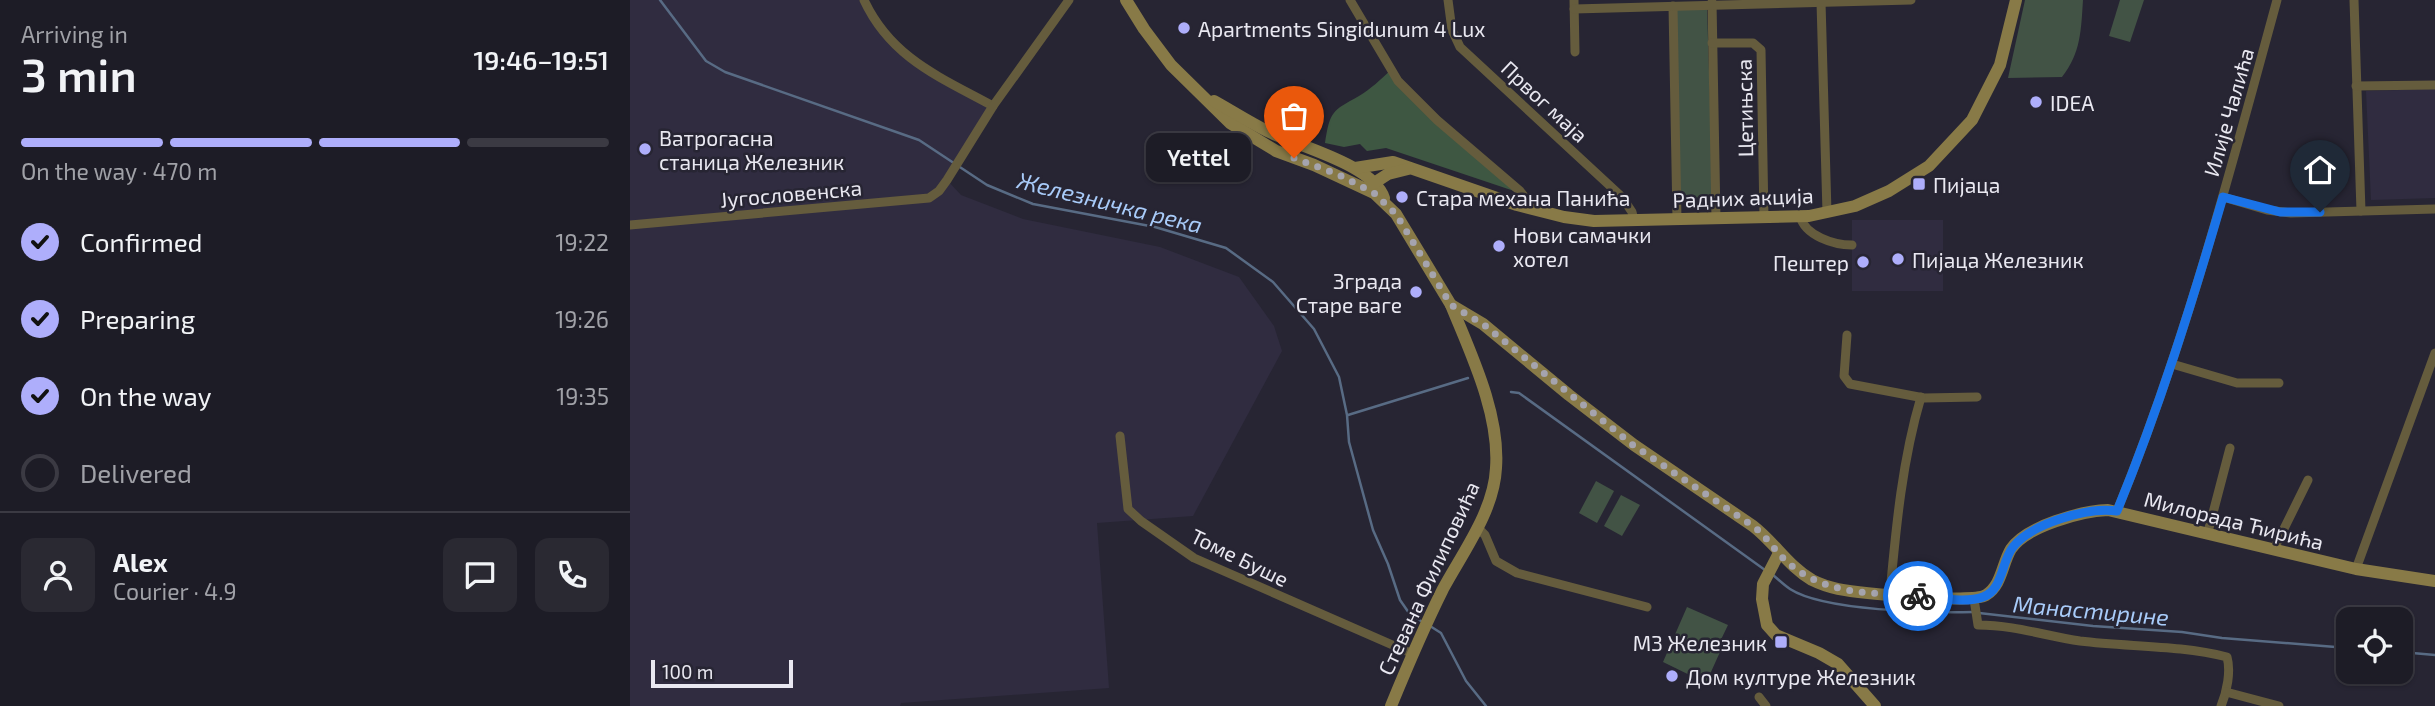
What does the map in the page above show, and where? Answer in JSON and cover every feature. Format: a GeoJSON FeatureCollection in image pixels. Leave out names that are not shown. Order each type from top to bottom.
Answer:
{"type":"FeatureCollection","features":[{"type":"Feature","properties":{"kind":"main road"},"geometry":{"type":"LineString","coordinates":[[1126,0],[1164,55],[1230,123],[1262,144],[1371,182]]}},
{"type":"Feature","properties":{"kind":"main road","name":"Радних акција"},"geometry":{"type":"LineString","coordinates":[[1204,96],[1371,182],[1393,162],[1526,208],[1576,219],[1764,218],[1827,213],[1864,203],[1895,188],[1929,166],[1955,140],[1983,101],[2000,65],[2013,2]]}},
{"type":"Feature","properties":{"kind":"main road","name":"Стевана Филиповића"},"geometry":{"type":"LineString","coordinates":[[1371,182],[1399,219],[1451,305],[1482,385],[1495,443],[1495,480],[1485,510],[1435,606],[1391,706]]}},
{"type":"Feature","properties":{"kind":"main road"},"geometry":{"type":"LineString","coordinates":[[1451,305],[1483,324],[1633,445],[1764,534],[1779,553],[1803,573],[1824,585],[1845,590],[1975,603]]}},
{"type":"Feature","properties":{"kind":"main road","name":"Милорада Ћирића"},"geometry":{"type":"LineString","coordinates":[[1975,603],[1995,587],[2010,550],[2026,536],[2077,513],[2098,510],[2117,511],[2356,569],[2435,581]]}},
{"type":"Feature","properties":{"kind":"main road"},"geometry":{"type":"LineString","coordinates":[[1779,553],[1764,578],[1763,610],[1767,625],[1771,630],[1838,664],[1875,706]]}},
{"type":"Feature","properties":{"kind":"street"},"geometry":{"type":"LineString","coordinates":[[864,0],[873,19],[889,41],[913,61],[993,106],[1069,0]]}},
{"type":"Feature","properties":{"kind":"street"},"geometry":{"type":"LineString","coordinates":[[1350,0],[1398,81],[1437,120],[1520,191],[1527,200],[1526,208]]}},
{"type":"Feature","properties":{"kind":"street","name":"Првог маја"},"geometry":{"type":"LineString","coordinates":[[1448,0],[1452,30],[1460,47],[1622,197],[1634,220]]}},
{"type":"Feature","properties":{"kind":"street"},"geometry":{"type":"LineString","coordinates":[[1575,52],[1574,4],[1673,6],[1712,2],[1911,0]]}},
{"type":"Feature","properties":{"kind":"street","name":"Илије Чалића"},"geometry":{"type":"LineString","coordinates":[[2117,511],[2138,461],[2172,364],[2223,197],[2277,0]]}},
{"type":"Feature","properties":{"kind":"street"},"geometry":{"type":"LineString","coordinates":[[2354,0],[2361,211]]}},
{"type":"Feature","properties":{"kind":"street"},"geometry":{"type":"LineString","coordinates":[[1712,2],[1716,219]]}},
{"type":"Feature","properties":{"kind":"street"},"geometry":{"type":"LineString","coordinates":[[1821,2],[1827,213]]}},
{"type":"Feature","properties":{"kind":"street"},"geometry":{"type":"LineString","coordinates":[[1673,6],[1677,219]]}},
{"type":"Feature","properties":{"kind":"street","name":"Цетињска"},"geometry":{"type":"LineString","coordinates":[[1712,43],[1753,43],[1761,50],[1764,218]]}},
{"type":"Feature","properties":{"kind":"street"},"geometry":{"type":"LineString","coordinates":[[2356,86],[2435,85]]}},
{"type":"Feature","properties":{"kind":"street","name":"Југословенска"},"geometry":{"type":"LineString","coordinates":[[630,225],[929,198],[939,191],[947,180],[993,106]]}},
{"type":"Feature","properties":{"kind":"street"},"geometry":{"type":"LineString","coordinates":[[2223,197],[2280,212],[2435,209]]}},
{"type":"Feature","properties":{"kind":"street"},"geometry":{"type":"LineString","coordinates":[[1800,216],[1802,224],[1816,234],[1835,243],[1852,244]]}},
{"type":"Feature","properties":{"kind":"street"},"geometry":{"type":"LineString","coordinates":[[1847,335],[1844,376],[1848,383],[1920,397],[1977,397]]}},
{"type":"Feature","properties":{"kind":"street"},"geometry":{"type":"LineString","coordinates":[[2356,569],[2435,353]]}},
{"type":"Feature","properties":{"kind":"street"},"geometry":{"type":"LineString","coordinates":[[2172,364],[2236,383],[2279,383]]}},
{"type":"Feature","properties":{"kind":"street"},"geometry":{"type":"LineString","coordinates":[[1890,593],[1901,490],[1920,397]]}},
{"type":"Feature","properties":{"kind":"street","name":"Томе Буше"},"geometry":{"type":"LineString","coordinates":[[1120,436],[1128,509],[1141,521],[1194,558],[1413,654]]}},
{"type":"Feature","properties":{"kind":"street"},"geometry":{"type":"LineString","coordinates":[[2208,532],[2230,448]]}},
{"type":"Feature","properties":{"kind":"street"},"geometry":{"type":"LineString","coordinates":[[2274,548],[2308,480]]}},
{"type":"Feature","properties":{"kind":"street"},"geometry":{"type":"LineString","coordinates":[[1477,527],[1485,535],[1496,561],[1517,573],[1647,607]]}},
{"type":"Feature","properties":{"kind":"street"},"geometry":{"type":"LineString","coordinates":[[1975,603],[1978,625],[2019,628],[2078,640],[2162,647],[2227,657],[2226,692],[2221,706]]}},
{"type":"Feature","properties":{"kind":"street"},"geometry":{"type":"LineString","coordinates":[[2226,692],[2279,706]]}},
{"type":"Feature","properties":{"kind":"street"},"geometry":{"type":"LineString","coordinates":[[1759,697],[1766,706]]}},
{"type":"Feature","properties":{"kind":"shaded area"},"geometry":{"type":"Polygon","coordinates":[[[630,0],[864,0],[889,41],[993,106],[947,180],[961,195],[1023,219],[1160,247],[1239,277],[1274,326],[1282,351],[1193,516],[1097,523],[1109,688],[901,703],[900,706],[630,706],[630,0]]]}},
{"type":"Feature","properties":{"kind":"shaded area"},"geometry":{"type":"Polygon","coordinates":[[[2435,89],[2435,198],[2371,200],[2366,91],[2435,89]]]}},
{"type":"Feature","properties":{"kind":"shaded area","name":"Пијаца Железник"},"geometry":{"type":"Polygon","coordinates":[[[1852,220],[1943,220],[1943,291],[1852,291],[1852,220]]]}},
{"type":"Feature","properties":{"kind":"green space"},"geometry":{"type":"Polygon","coordinates":[[[2025,0],[2083,0],[2076,50],[2062,77],[2008,78],[2025,0]]]}},
{"type":"Feature","properties":{"kind":"green space"},"geometry":{"type":"Polygon","coordinates":[[[2120,0],[2144,0],[2130,42],[2109,36],[2120,0]]]}},
{"type":"Feature","properties":{"kind":"green space"},"geometry":{"type":"Polygon","coordinates":[[[1707,8],[1713,197],[1679,198],[1675,9],[1707,8]]]}},
{"type":"Feature","properties":{"kind":"green space"},"geometry":{"type":"Polygon","coordinates":[[[1390,71],[1523,194],[1386,148],[1367,151],[1360,144],[1344,147],[1325,143],[1334,113],[1390,71]]]}},
{"type":"Feature","properties":{"kind":"green space"},"geometry":{"type":"Polygon","coordinates":[[[1596,481],[1614,491],[1597,523],[1579,513],[1596,481]]]}},
{"type":"Feature","properties":{"kind":"green space"},"geometry":{"type":"Polygon","coordinates":[[[1621,495],[1640,505],[1622,536],[1604,526],[1621,495]]]}},
{"type":"Feature","properties":{"kind":"green space"},"geometry":{"type":"Polygon","coordinates":[[[1687,607],[1728,625],[1716,650],[1720,652],[1706,683],[1663,662],[1687,607]]]}},
{"type":"Feature","properties":{"kind":"waterway","name":"Железничка река"},"geometry":{"type":"LineString","coordinates":[[660,0],[706,61],[725,72],[919,140],[987,185],[1033,204],[1155,227],[1226,248],[1273,282],[1314,329],[1339,377],[1347,415],[1349,442],[1373,530],[1400,600],[1409,613],[1424,623]]}},
{"type":"Feature","properties":{"kind":"waterway","name":"Манастирине"},"geometry":{"type":"LineString","coordinates":[[1348,415],[1468,378]]}},
{"type":"Feature","properties":{"kind":"waterway","name":"Манастирине"},"geometry":{"type":"LineString","coordinates":[[1511,392],[1519,393],[1765,570]]}},
{"type":"Feature","properties":{"kind":"waterway","name":"Манастирине"},"geometry":{"type":"LineString","coordinates":[[1773,575],[1790,589],[1827,602],[1878,609],[1973,612]]}},
{"type":"Feature","properties":{"kind":"waterway","name":"Манастирине"},"geometry":{"type":"LineString","coordinates":[[1979,613],[2093,626],[2336,647]]}},
{"type":"Feature","properties":{"kind":"waterway","name":"Железничка река"},"geometry":{"type":"LineString","coordinates":[[1430,626],[1441,633],[1466,681],[1486,706]]}},
{"type":"Feature","properties":{"kind":"waterway","name":"Манастирине"},"geometry":{"type":"LineString","coordinates":[[2413,653],[2435,655]]}},
{"type":"Feature","properties":{"kind":"way so far"},"geometry":{"type":"LineString","coordinates":[[1294,158],[1337,174],[1378,196],[1396,214],[1451,305],[1483,324],[1633,445],[1764,534],[1784,559],[1803,573],[1813,580],[1838,589],[1918,596]]}},
{"type":"Feature","properties":{"kind":"place","name":"Apartments Singidunum 4 Lux"},"geometry":{"type":"Point","coordinates":[1184,28]}},
{"type":"Feature","properties":{"kind":"place","name":"IDEA"},"geometry":{"type":"Point","coordinates":[2036,102]}},
{"type":"Feature","properties":{"kind":"place","name":"Ватрогасна станица Железник"},"geometry":{"type":"Point","coordinates":[645,149]}},
{"type":"Feature","properties":{"kind":"place","name":"Yettel"},"geometry":{"type":"Point","coordinates":[1294,158]}},
{"type":"Feature","properties":{"kind":"place","name":"Пијаца"},"geometry":{"type":"Point","coordinates":[1919,184]}},
{"type":"Feature","properties":{"kind":"place","name":"Стара механа Панића"},"geometry":{"type":"Point","coordinates":[1402,197]}},
{"type":"Feature","properties":{"kind":"place","name":"Нови самачки хотел"},"geometry":{"type":"Point","coordinates":[1499,246]}},
{"type":"Feature","properties":{"kind":"place","name":"Пијаца Железник"},"geometry":{"type":"Point","coordinates":[1898,259]}},
{"type":"Feature","properties":{"kind":"place","name":"Пештер"},"geometry":{"type":"Point","coordinates":[1863,262]}},
{"type":"Feature","properties":{"kind":"place","name":"Зграда Старе ваге"},"geometry":{"type":"Point","coordinates":[1416,292]}},
{"type":"Feature","properties":{"kind":"place","name":"МЗ Железник"},"geometry":{"type":"Point","coordinates":[1781,642]}},
{"type":"Feature","properties":{"kind":"place","name":"Дом културе Железник"},"geometry":{"type":"Point","coordinates":[1672,676]}},
{"type":"Feature","properties":{"kind":"route"},"geometry":{"type":"LineString","coordinates":[[1918,596],[1956,599],[1982,597],[1995,587],[2010,550],[2026,536],[2077,513],[2117,511],[2138,461],[2172,364],[2223,197],[2267,210],[2320,212]]}}]}
